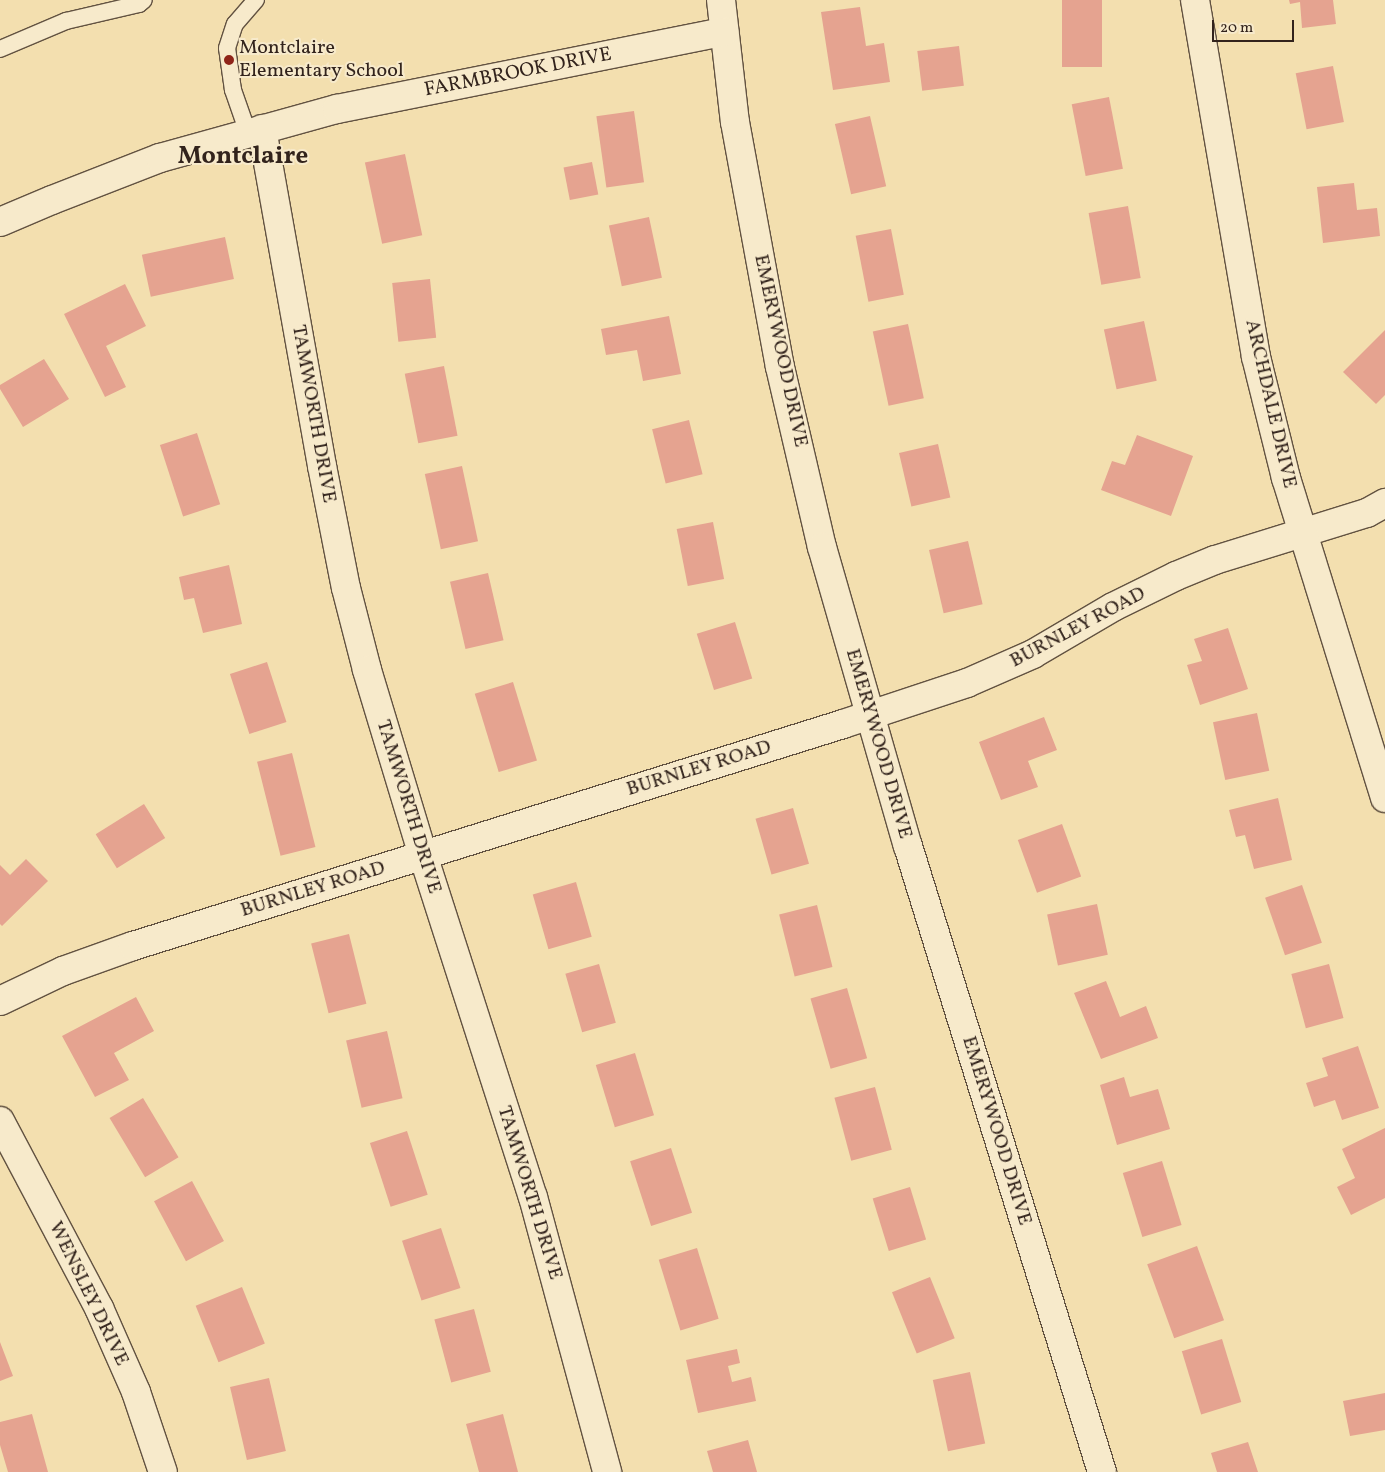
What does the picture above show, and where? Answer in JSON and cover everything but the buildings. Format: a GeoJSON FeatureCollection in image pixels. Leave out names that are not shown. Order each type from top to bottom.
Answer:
{"type":"FeatureCollection","features":[{"type":"Feature","properties":{"kind":"street","name":"EMERYWOOD DRIVE"},"geometry":{"type":"LineString","coordinates":[[721,0],[735,122],[780,367],[822,547],[908,846],[1102,1472]]}},
{"type":"Feature","properties":{"kind":"street","name":"ARCHDALE DRIVE"},"geometry":{"type":"LineString","coordinates":[[1195,0],[1256,357],[1286,478],[1385,798]]}},
{"type":"Feature","properties":{"kind":"street","name":"FARMBROOK DRIVE"},"geometry":{"type":"LineString","coordinates":[[0,222],[160,158],[337,108],[724,32]]}},
{"type":"Feature","properties":{"kind":"street","name":"TAMWORTH DRIVE"},"geometry":{"type":"LineString","coordinates":[[255,131],[346,588],[369,679],[532,1197],[607,1472]]}},
{"type":"Feature","properties":{"kind":"street","name":"BURNLEY ROAD"},"geometry":{"type":"LineString","coordinates":[[0,1001],[63,971],[133,946],[870,716],[967,683],[1033,654],[1113,607],[1176,576],[1216,560],[1367,513],[1385,504]]}},
{"type":"Feature","properties":{"kind":"street","name":"WENSLEY DRIVE"},"geometry":{"type":"LineString","coordinates":[[0,1121],[99,1308],[136,1392],[163,1472]]}},
{"type":"Feature","properties":{"kind":"lane"},"geometry":{"type":"LineString","coordinates":[[0,49],[66,21],[139,4],[144,0]]}},
{"type":"Feature","properties":{"kind":"lane"},"geometry":{"type":"LineString","coordinates":[[255,131],[234,90],[227,48],[234,24],[256,0]]}},
{"type":"Feature","properties":{"kind":"place","name":"Montclaire Elementary School"},"geometry":{"type":"Point","coordinates":[229,60]}},
{"type":"Feature","properties":{"kind":"district","name":"Montclaire"},"geometry":{"type":"Point","coordinates":[243,157]}}]}
